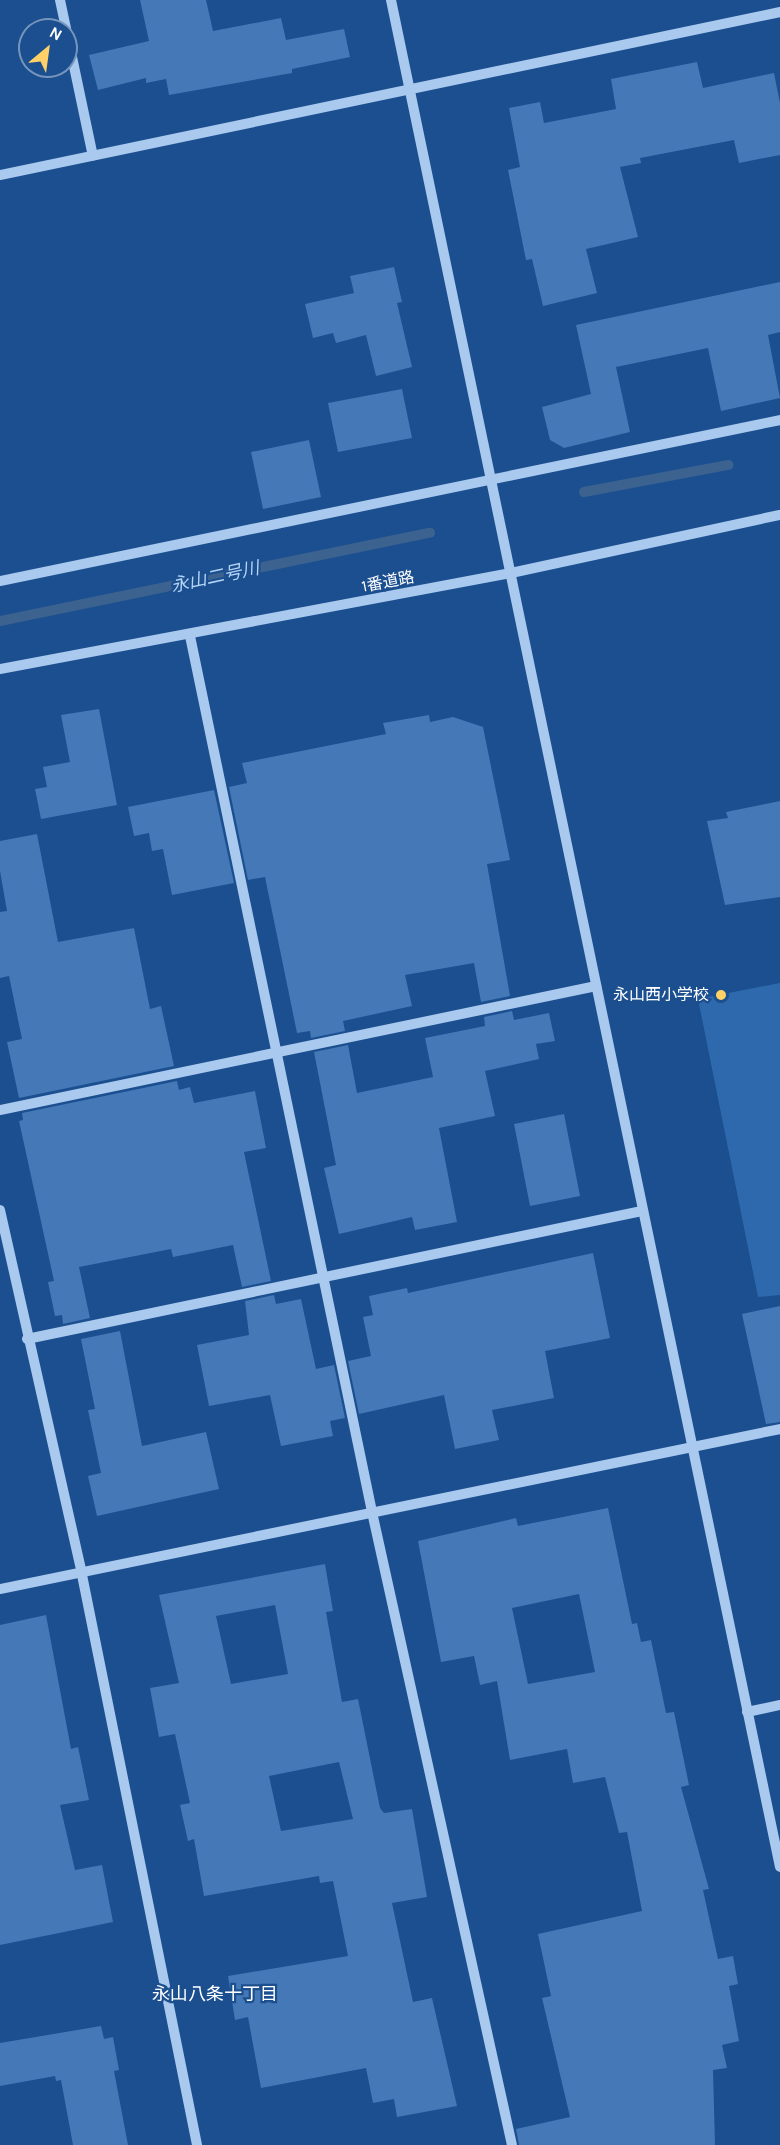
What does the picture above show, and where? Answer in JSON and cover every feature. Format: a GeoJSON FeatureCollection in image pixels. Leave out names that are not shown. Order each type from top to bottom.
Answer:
{"type":"FeatureCollection","features":[{"type":"Feature","properties":{"kind":"street"},"geometry":{"type":"LineString","coordinates":[[60,0],[93,156]]}},
{"type":"Feature","properties":{"kind":"street"},"geometry":{"type":"LineString","coordinates":[[391,0],[690,1447],[780,1867]]}},
{"type":"Feature","properties":{"kind":"street"},"geometry":{"type":"LineString","coordinates":[[0,175],[780,12]]}},
{"type":"Feature","properties":{"kind":"street"},"geometry":{"type":"LineString","coordinates":[[0,581],[780,420]]}},
{"type":"Feature","properties":{"kind":"street","name":"1番道路"},"geometry":{"type":"LineString","coordinates":[[0,669],[190,636],[510,573],[780,515]]}},
{"type":"Feature","properties":{"kind":"street"},"geometry":{"type":"LineString","coordinates":[[190,636],[372,1512],[512,2145]]}},
{"type":"Feature","properties":{"kind":"street"},"geometry":{"type":"LineString","coordinates":[[0,1110],[277,1055],[596,986]]}},
{"type":"Feature","properties":{"kind":"street"},"geometry":{"type":"LineString","coordinates":[[0,1210],[27,1339],[81,1570],[197,2145]]}},
{"type":"Feature","properties":{"kind":"street"},"geometry":{"type":"LineString","coordinates":[[27,1339],[323,1275],[642,1211]]}},
{"type":"Feature","properties":{"kind":"street"},"geometry":{"type":"LineString","coordinates":[[0,1588],[780,1429]]}},
{"type":"Feature","properties":{"kind":"street"},"geometry":{"type":"LineString","coordinates":[[747,1712],[780,1705]]}},
{"type":"Feature","properties":{"kind":"shaded area"},"geometry":{"type":"Polygon","coordinates":[[[780,983],[780,1295],[758,1297],[698,999],[780,983]]]}},
{"type":"Feature","properties":{"kind":"building"},"geometry":{"type":"Polygon","coordinates":[[[140,0],[206,0],[213,31],[281,18],[286,40],[344,29],[350,57],[292,69],[292,73],[169,95],[166,79],[146,83],[146,78],[98,90],[89,55],[149,41],[140,0]]]}},
{"type":"Feature","properties":{"kind":"building"},"geometry":{"type":"Polygon","coordinates":[[[697,62],[703,88],[774,73],[780,103],[780,155],[739,163],[734,140],[640,158],[641,163],[620,167],[638,237],[586,249],[597,293],[543,306],[532,259],[526,260],[508,170],[520,167],[509,108],[540,102],[544,123],[616,109],[611,79],[697,62]]]}},
{"type":"Feature","properties":{"kind":"building"},"geometry":{"type":"Polygon","coordinates":[[[394,267],[402,302],[397,303],[412,367],[376,376],[366,335],[336,343],[333,333],[313,338],[305,304],[354,293],[350,276],[394,267]]]}},
{"type":"Feature","properties":{"kind":"building"},"geometry":{"type":"Polygon","coordinates":[[[780,282],[780,332],[768,335],[780,398],[721,411],[708,348],[616,367],[630,432],[564,448],[550,440],[542,407],[591,394],[576,325],[780,282]]]}},
{"type":"Feature","properties":{"kind":"building"},"geometry":{"type":"Polygon","coordinates":[[[402,389],[412,438],[338,452],[328,403],[402,389]]]}},
{"type":"Feature","properties":{"kind":"building"},"geometry":{"type":"Polygon","coordinates":[[[309,440],[321,497],[263,509],[251,452],[309,440]]]}},
{"type":"Feature","properties":{"kind":"building"},"geometry":{"type":"Polygon","coordinates":[[[99,709],[117,805],[41,819],[35,789],[47,787],[43,767],[70,762],[61,715],[99,709]]]}},
{"type":"Feature","properties":{"kind":"building"},"geometry":{"type":"Polygon","coordinates":[[[429,715],[430,722],[453,717],[483,727],[510,860],[487,864],[510,996],[481,1002],[474,963],[405,975],[412,1006],[343,1021],[345,1031],[311,1038],[310,1031],[297,1033],[265,877],[248,880],[229,787],[247,783],[242,763],[386,734],[383,723],[429,715]]]}},
{"type":"Feature","properties":{"kind":"building"},"geometry":{"type":"Polygon","coordinates":[[[214,790],[234,883],[172,895],[163,849],[152,851],[149,833],[134,836],[128,807],[214,790]]]}},
{"type":"Feature","properties":{"kind":"building"},"geometry":{"type":"Polygon","coordinates":[[[780,801],[780,897],[725,905],[707,821],[728,818],[726,812],[780,801]]]}},
{"type":"Feature","properties":{"kind":"building"},"geometry":{"type":"Polygon","coordinates":[[[37,834],[58,942],[134,928],[150,1009],[161,1006],[174,1066],[19,1098],[7,1042],[22,1039],[9,976],[0,978],[0,912],[7,911],[0,871],[0,841],[37,834]]]}},
{"type":"Feature","properties":{"kind":"building"},"geometry":{"type":"Polygon","coordinates":[[[512,1011],[514,1020],[549,1013],[555,1041],[536,1044],[539,1059],[485,1071],[495,1116],[439,1128],[457,1222],[415,1230],[412,1217],[339,1234],[324,1168],[336,1165],[314,1052],[348,1045],[357,1093],[433,1077],[425,1038],[485,1026],[484,1017],[512,1011]]]}},
{"type":"Feature","properties":{"kind":"building"},"geometry":{"type":"Polygon","coordinates":[[[177,1081],[179,1090],[190,1087],[194,1103],[255,1091],[266,1148],[244,1152],[271,1281],[242,1287],[233,1245],[173,1257],[171,1249],[79,1267],[90,1318],[63,1324],[62,1315],[55,1316],[48,1282],[54,1281],[19,1121],[23,1120],[22,1113],[177,1081]]]}},
{"type":"Feature","properties":{"kind":"building"},"geometry":{"type":"Polygon","coordinates":[[[564,1114],[580,1196],[530,1206],[514,1124],[564,1114]]]}},
{"type":"Feature","properties":{"kind":"building"},"geometry":{"type":"Polygon","coordinates":[[[593,1253],[610,1338],[545,1351],[554,1398],[492,1410],[499,1440],[455,1449],[444,1395],[359,1414],[348,1361],[371,1356],[363,1317],[373,1315],[369,1296],[407,1288],[408,1293],[593,1253]]]}},
{"type":"Feature","properties":{"kind":"building"},"geometry":{"type":"Polygon","coordinates":[[[274,1295],[276,1304],[301,1299],[316,1369],[334,1365],[345,1418],[330,1421],[333,1436],[281,1446],[270,1395],[209,1406],[197,1345],[249,1335],[245,1301],[274,1295]]]}},
{"type":"Feature","properties":{"kind":"building"},"geometry":{"type":"Polygon","coordinates":[[[780,1306],[780,1422],[766,1424],[742,1314],[780,1306]]]}},
{"type":"Feature","properties":{"kind":"building"},"geometry":{"type":"Polygon","coordinates":[[[120,1331],[142,1446],[206,1432],[219,1489],[97,1516],[88,1476],[101,1473],[88,1410],[95,1409],[81,1339],[120,1331]]]}},
{"type":"Feature","properties":{"kind":"building"},"geometry":{"type":"Polygon","coordinates":[[[608,1508],[632,1624],[637,1623],[641,1642],[651,1640],[666,1713],[674,1712],[689,1785],[681,1787],[709,1889],[703,1890],[718,1959],[733,1956],[738,1984],[729,1986],[739,2041],[722,2045],[727,2068],[713,2070],[715,2145],[519,2145],[516,2129],[570,2117],[542,1998],[551,1996],[538,1934],[642,1911],[627,1832],[619,1833],[605,1777],[573,1783],[567,1749],[510,1760],[497,1681],[480,1685],[474,1656],[441,1662],[418,1541],[516,1518],[518,1526],[608,1508]],[[579,1594],[512,1608],[528,1684],[595,1672],[579,1594]]]}},
{"type":"Feature","properties":{"kind":"building"},"geometry":{"type":"Polygon","coordinates":[[[325,1564],[333,1611],[326,1612],[342,1702],[358,1699],[380,1808],[384,1813],[412,1809],[427,1897],[392,1903],[413,2002],[432,1998],[457,2106],[397,2117],[394,2099],[373,2103],[366,2068],[261,2088],[248,2017],[235,2020],[228,1976],[348,1956],[333,1881],[320,1883],[319,1876],[204,1896],[194,1839],[188,1841],[180,1805],[190,1803],[175,1734],[159,1737],[150,1688],[179,1683],[159,1595],[325,1564]],[[275,1605],[216,1616],[231,1684],[288,1674],[275,1605]],[[339,1762],[269,1776],[281,1831],[353,1819],[339,1762]]]}},
{"type":"Feature","properties":{"kind":"building"},"geometry":{"type":"Polygon","coordinates":[[[46,1615],[71,1749],[78,1747],[89,1800],[60,1805],[75,1870],[102,1865],[113,1922],[0,1945],[0,1625],[46,1615]]]}},
{"type":"Feature","properties":{"kind":"building"},"geometry":{"type":"Polygon","coordinates":[[[101,2026],[104,2039],[113,2037],[119,2070],[114,2071],[128,2145],[73,2145],[61,2080],[56,2081],[55,2076],[0,2086],[0,2043],[101,2026]]]}},
{"type":"Feature","properties":{"kind":"waterway","name":"永山二号川"},"geometry":{"type":"LineString","coordinates":[[584,492],[728,465]]}},
{"type":"Feature","properties":{"kind":"waterway","name":"永山二号川"},"geometry":{"type":"LineString","coordinates":[[0,621],[430,533]]}},
{"type":"Feature","properties":{"kind":"place","name":"永山西小学校"},"geometry":{"type":"Point","coordinates":[721,995]}},
{"type":"Feature","properties":{"kind":"district","name":"永山八条十丁目"},"geometry":{"type":"Point","coordinates":[215,1994]}}]}
